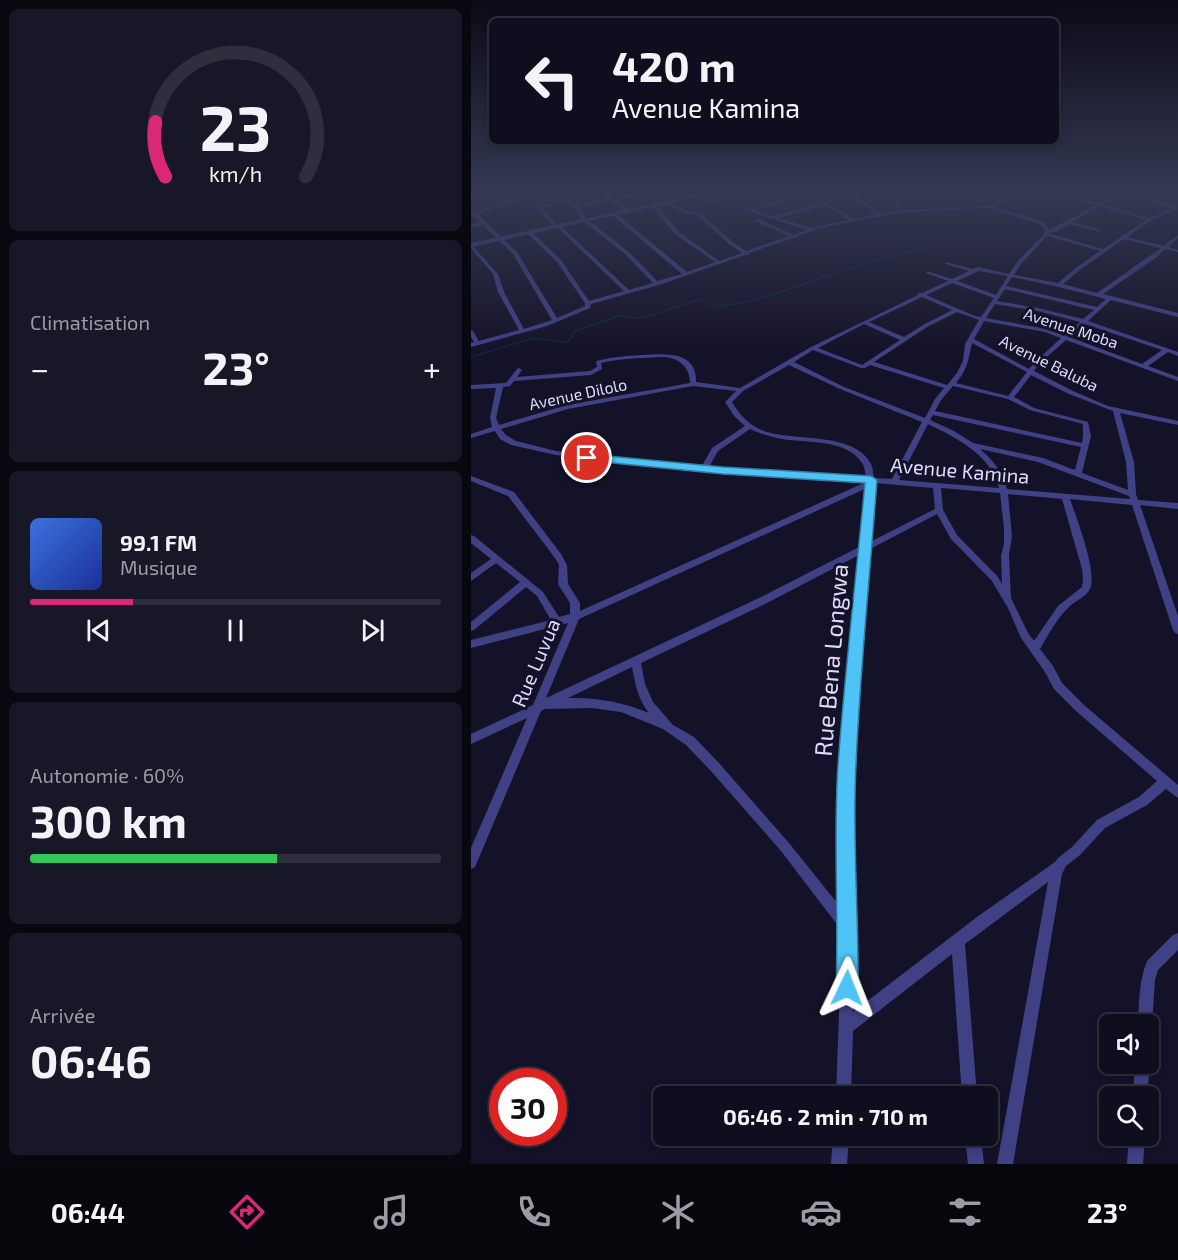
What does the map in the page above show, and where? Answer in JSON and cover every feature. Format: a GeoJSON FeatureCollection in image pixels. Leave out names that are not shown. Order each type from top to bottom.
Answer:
{"type":"FeatureCollection","features":[{"type":"Feature","properties":{"kind":"street"},"geometry":{"type":"LineString","coordinates":[[471,245],[495,274],[501,292],[522,331]]}},
{"type":"Feature","properties":{"kind":"street"},"geometry":{"type":"LineString","coordinates":[[507,245],[521,262],[555,320]]}},
{"type":"Feature","properties":{"kind":"street"},"geometry":{"type":"LineString","coordinates":[[543,245],[559,261],[588,305]]}},
{"type":"Feature","properties":{"kind":"street"},"geometry":{"type":"LineString","coordinates":[[578,245],[629,292]]}},
{"type":"Feature","properties":{"kind":"street"},"geometry":{"type":"LineString","coordinates":[[617,245],[657,284]]}},
{"type":"Feature","properties":{"kind":"street"},"geometry":{"type":"LineString","coordinates":[[652,245],[687,274]]}},
{"type":"Feature","properties":{"kind":"street"},"geometry":{"type":"LineString","coordinates":[[694,245],[719,263]]}},
{"type":"Feature","properties":{"kind":"street"},"geometry":{"type":"LineString","coordinates":[[734,245],[747,254]]}},
{"type":"Feature","properties":{"kind":"street"},"geometry":{"type":"LineString","coordinates":[[471,332],[474,344],[522,331],[555,320],[588,305],[772,245]]}},
{"type":"Feature","properties":{"kind":"street"},"geometry":{"type":"LineString","coordinates":[[894,482],[931,412],[965,365],[970,340],[983,318],[1010,275],[1035,245]]}},
{"type":"Feature","properties":{"kind":"street"},"geometry":{"type":"LineString","coordinates":[[1086,245],[1104,251]]}},
{"type":"Feature","properties":{"kind":"street"},"geometry":{"type":"LineString","coordinates":[[1059,285],[1073,271],[1112,245]]}},
{"type":"Feature","properties":{"kind":"street"},"geometry":{"type":"LineString","coordinates":[[1150,245],[1178,251]]}},
{"type":"Feature","properties":{"kind":"street"},"geometry":{"type":"LineString","coordinates":[[1098,295],[1168,245]]}},
{"type":"Feature","properties":{"kind":"street"},"geometry":{"type":"LineString","coordinates":[[948,263],[973,271]]}},
{"type":"Feature","properties":{"kind":"street"},"geometry":{"type":"LineString","coordinates":[[471,644],[575,617],[871,482],[870,466],[864,458],[851,449],[832,443],[765,433],[749,427],[728,402],[741,390],[813,348],[920,294],[980,269],[1059,285],[1178,315]]}},
{"type":"Feature","properties":{"kind":"street"},"geometry":{"type":"LineString","coordinates":[[928,272],[996,299],[1116,331],[1178,354]]}},
{"type":"Feature","properties":{"kind":"street"},"geometry":{"type":"LineString","coordinates":[[1003,287],[1098,309]]}},
{"type":"Feature","properties":{"kind":"street","name":"Avenue Moba"},"geometry":{"type":"LineString","coordinates":[[920,294],[956,310],[983,318],[1035,328],[1178,379]]}},
{"type":"Feature","properties":{"kind":"street"},"geometry":{"type":"LineString","coordinates":[[1010,399],[1028,373],[1110,298]]}},
{"type":"Feature","properties":{"kind":"street"},"geometry":{"type":"LineString","coordinates":[[813,348],[860,367],[956,310]]}},
{"type":"Feature","properties":{"kind":"street"},"geometry":{"type":"LineString","coordinates":[[864,322],[905,340]]}},
{"type":"Feature","properties":{"kind":"street","name":"Avenue Baluba"},"geometry":{"type":"LineString","coordinates":[[970,340],[1028,373],[1116,410],[1178,423]]}},
{"type":"Feature","properties":{"kind":"street"},"geometry":{"type":"LineString","coordinates":[[1143,366],[1167,350]]}},
{"type":"Feature","properties":{"kind":"street"},"geometry":{"type":"LineString","coordinates":[[514,379],[591,373],[600,368],[598,362],[618,356],[641,357],[668,354],[678,357],[691,369],[694,375],[693,384]]}},
{"type":"Feature","properties":{"kind":"street"},"geometry":{"type":"LineString","coordinates":[[789,362],[834,384],[940,427],[969,444],[994,469],[1001,481],[1008,541],[1005,558],[1008,574],[1007,597]]}},
{"type":"Feature","properties":{"kind":"street"},"geometry":{"type":"LineString","coordinates":[[870,363],[1010,399],[1032,409],[1086,423],[1087,436],[1078,474]]}},
{"type":"Feature","properties":{"kind":"street"},"geometry":{"type":"LineString","coordinates":[[471,387],[511,384],[519,370]]}},
{"type":"Feature","properties":{"kind":"street","name":"Avenue Dilolo"},"geometry":{"type":"LineString","coordinates":[[471,436],[567,408],[693,384],[741,390]]}},
{"type":"Feature","properties":{"kind":"street"},"geometry":{"type":"LineString","coordinates":[[496,428],[493,415],[500,386]]}},
{"type":"Feature","properties":{"kind":"street","name":"Avenue Baluba"},"geometry":{"type":"LineString","coordinates":[[1116,410],[1130,462],[1133,498],[1178,630]]}},
{"type":"Feature","properties":{"kind":"street"},"geometry":{"type":"LineString","coordinates":[[931,412],[1085,446]]}},
{"type":"Feature","properties":{"kind":"street"},"geometry":{"type":"LineString","coordinates":[[704,469],[715,450],[749,427]]}},
{"type":"Feature","properties":{"kind":"street","name":"Avenue Kamina"},"geometry":{"type":"LineString","coordinates":[[496,428],[509,440],[556,453],[704,469],[1065,497],[1133,498],[1178,506]]}},
{"type":"Feature","properties":{"kind":"street"},"geometry":{"type":"LineString","coordinates":[[969,444],[1040,460],[1133,498]]}},
{"type":"Feature","properties":{"kind":"street","name":"Rue Luvua"},"geometry":{"type":"LineString","coordinates":[[471,478],[510,494],[561,559],[563,584],[575,603],[575,617],[493,816],[471,863]]}},
{"type":"Feature","properties":{"kind":"street","name":"Rue Bena Longwa"},"geometry":{"type":"LineString","coordinates":[[843,1086],[849,929],[846,833],[847,766],[871,482]]}},
{"type":"Feature","properties":{"kind":"street"},"geometry":{"type":"LineString","coordinates":[[937,486],[939,510],[954,537],[988,571],[1007,597],[1034,650],[1065,694],[1178,792]]}},
{"type":"Feature","properties":{"kind":"street"},"geometry":{"type":"LineString","coordinates":[[1034,650],[1052,621],[1067,604],[1083,592],[1088,583],[1087,567],[1065,497]]}},
{"type":"Feature","properties":{"kind":"street"},"geometry":{"type":"LineString","coordinates":[[471,739],[865,549],[939,510]]}},
{"type":"Feature","properties":{"kind":"street"},"geometry":{"type":"LineString","coordinates":[[471,538],[546,600],[557,622]]}},
{"type":"Feature","properties":{"kind":"street"},"geometry":{"type":"LineString","coordinates":[[471,578],[496,559]]}},
{"type":"Feature","properties":{"kind":"street"},"geometry":{"type":"LineString","coordinates":[[471,627],[525,583]]}},
{"type":"Feature","properties":{"kind":"street"},"geometry":{"type":"LineString","coordinates":[[636,660],[639,684],[645,698],[669,728]]}},
{"type":"Feature","properties":{"kind":"street"},"geometry":{"type":"LineString","coordinates":[[536,707],[571,702],[633,710],[690,741],[785,847],[849,929]]}},
{"type":"Feature","properties":{"kind":"street"},"geometry":{"type":"LineString","coordinates":[[846,1027],[982,922],[1056,874],[1101,824],[1143,801],[1167,781]]}},
{"type":"Feature","properties":{"kind":"street"},"geometry":{"type":"LineString","coordinates":[[1005,1164],[1056,874]]}},
{"type":"Feature","properties":{"kind":"street"},"geometry":{"type":"LineString","coordinates":[[1146,1014],[1148,980],[1152,966],[1178,940]]}},
{"type":"Feature","properties":{"kind":"street"},"geometry":{"type":"LineString","coordinates":[[958,942],[969,1086]]}},
{"type":"Feature","properties":{"kind":"street"},"geometry":{"type":"LineString","coordinates":[[840,1164],[841,1146]]}},
{"type":"Feature","properties":{"kind":"street"},"geometry":{"type":"LineString","coordinates":[[974,1146],[976,1164]]}},
{"type":"Feature","properties":{"kind":"street"},"geometry":{"type":"LineString","coordinates":[[1135,1164],[1136,1146]]}},
{"type":"Feature","properties":{"kind":"waterway"},"geometry":{"type":"LineString","coordinates":[[471,357],[533,338],[568,342],[575,331],[618,316],[638,318],[649,316],[701,299],[709,306],[745,302],[882,258],[928,249]]}},
{"type":"Feature","properties":{"kind":"route"},"geometry":{"type":"LineString","coordinates":[[587,458],[871,480],[847,766],[846,872],[849,929],[847,988]]}}]}
